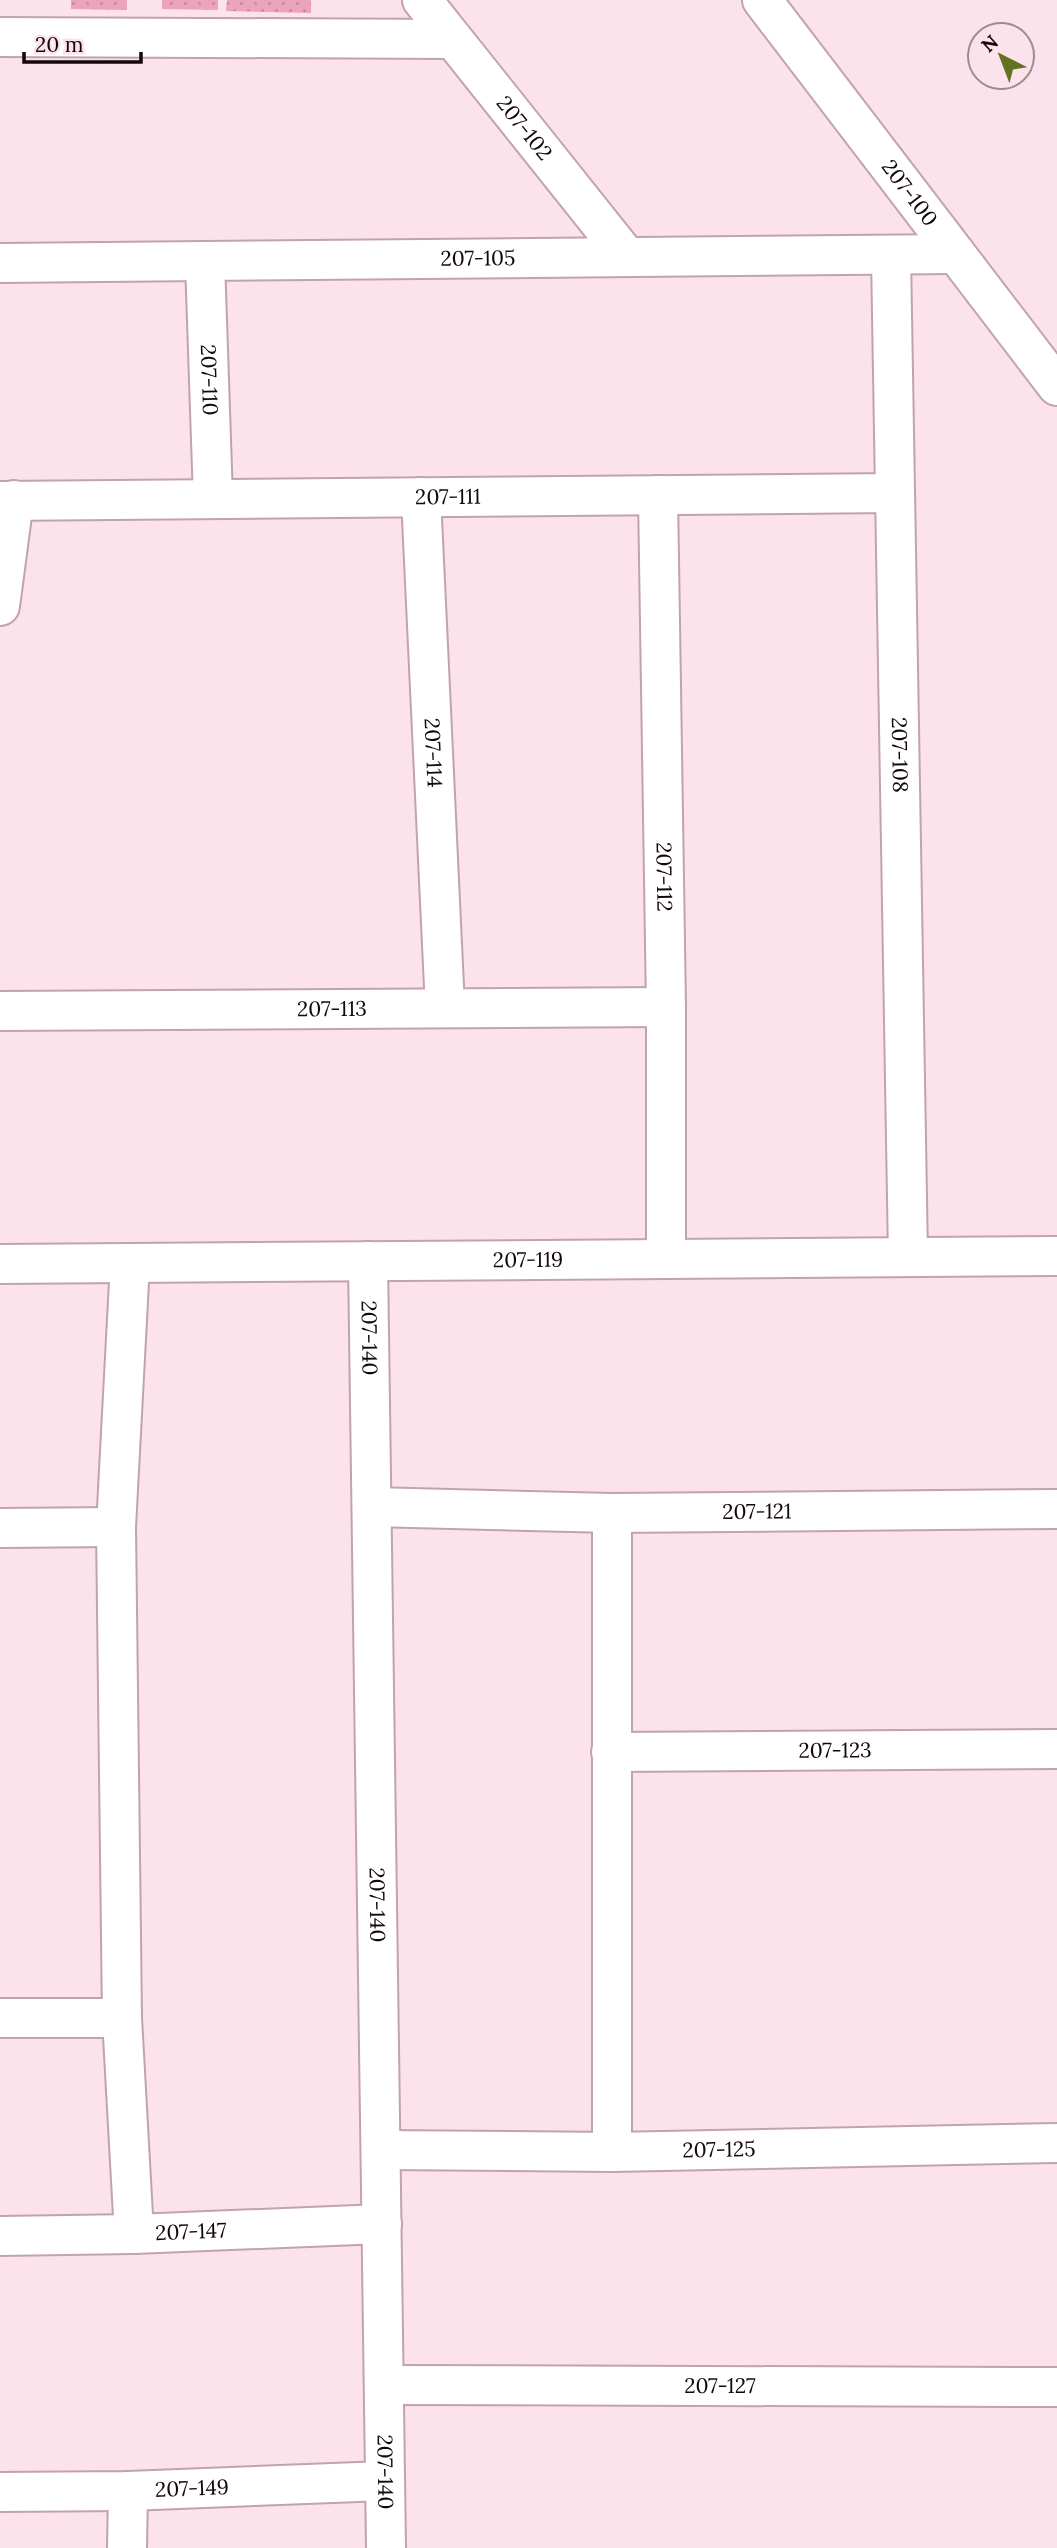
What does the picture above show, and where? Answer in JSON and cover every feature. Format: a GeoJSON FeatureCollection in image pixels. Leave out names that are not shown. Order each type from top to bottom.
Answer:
{"type":"FeatureCollection","features":[{"type":"Feature","properties":{"kind":"street","name":"207-102"},"geometry":{"type":"LineString","coordinates":[[422,0],[627,257]]}},
{"type":"Feature","properties":{"kind":"street","name":"207-100"},"geometry":{"type":"LineString","coordinates":[[762,0],[1057,386]]}},
{"type":"Feature","properties":{"kind":"street"},"geometry":{"type":"LineString","coordinates":[[0,37],[452,39]]}},
{"type":"Feature","properties":{"kind":"street","name":"207-105"},"geometry":{"type":"LineString","coordinates":[[0,263],[956,254]]}},
{"type":"Feature","properties":{"kind":"street","name":"207-108"},"geometry":{"type":"LineString","coordinates":[[891,255],[908,1257]]}},
{"type":"Feature","properties":{"kind":"street","name":"207-110"},"geometry":{"type":"LineString","coordinates":[[205,261],[213,499]]}},
{"type":"Feature","properties":{"kind":"street","name":"207-111"},"geometry":{"type":"LineString","coordinates":[[7,500],[894,493]]}},
{"type":"Feature","properties":{"kind":"street","name":"207-112"},"geometry":{"type":"LineString","coordinates":[[658,495],[667,1007],[666,1258]]}},
{"type":"Feature","properties":{"kind":"street","name":"207-114"},"geometry":{"type":"LineString","coordinates":[[421,497],[444,1008]]}},
{"type":"Feature","properties":{"kind":"street"},"geometry":{"type":"LineString","coordinates":[[0,606],[7,500]]}},
{"type":"Feature","properties":{"kind":"street","name":"207-113"},"geometry":{"type":"LineString","coordinates":[[0,1011],[667,1007]]}},
{"type":"Feature","properties":{"kind":"street","name":"207-119"},"geometry":{"type":"LineString","coordinates":[[0,1264],[1057,1256]]}},
{"type":"Feature","properties":{"kind":"street","name":"207-140"},"geometry":{"type":"LineString","coordinates":[[368,1261],[386,2548]]}},
{"type":"Feature","properties":{"kind":"street"},"geometry":{"type":"LineString","coordinates":[[130,1263],[116,1527],[122,2018],[134,2234]]}},
{"type":"Feature","properties":{"kind":"street","name":"207-121"},"geometry":{"type":"LineString","coordinates":[[372,1507],[612,1513],[1057,1509]]}},
{"type":"Feature","properties":{"kind":"street"},"geometry":{"type":"LineString","coordinates":[[612,1513],[612,2152]]}},
{"type":"Feature","properties":{"kind":"street"},"geometry":{"type":"LineString","coordinates":[[0,1528],[116,1527]]}},
{"type":"Feature","properties":{"kind":"street","name":"207-123"},"geometry":{"type":"LineString","coordinates":[[611,1752],[1057,1749]]}},
{"type":"Feature","properties":{"kind":"street"},"geometry":{"type":"LineString","coordinates":[[0,2018],[122,2018]]}},
{"type":"Feature","properties":{"kind":"street","name":"207-125"},"geometry":{"type":"LineString","coordinates":[[381,2150],[612,2152],[1057,2143]]}},
{"type":"Feature","properties":{"kind":"street","name":"207-147"},"geometry":{"type":"LineString","coordinates":[[0,2236],[134,2234],[382,2224]]}},
{"type":"Feature","properties":{"kind":"street","name":"207-127"},"geometry":{"type":"LineString","coordinates":[[384,2385],[1057,2387]]}},
{"type":"Feature","properties":{"kind":"street","name":"207-149"},"geometry":{"type":"LineString","coordinates":[[0,2492],[128,2491],[385,2481]]}},
{"type":"Feature","properties":{"kind":"street"},"geometry":{"type":"LineString","coordinates":[[127,2548],[128,2491]]}},
{"type":"Feature","properties":{"kind":"shaded area"},"geometry":{"type":"Polygon","coordinates":[[[71,0],[127,0],[127,10],[71,9],[71,0]]]}},
{"type":"Feature","properties":{"kind":"shaded area"},"geometry":{"type":"Polygon","coordinates":[[[162,0],[218,0],[218,10],[162,9],[162,0]]]}},
{"type":"Feature","properties":{"kind":"shaded area"},"geometry":{"type":"Polygon","coordinates":[[[227,0],[311,0],[311,13],[226,11],[227,0]]]}}]}
